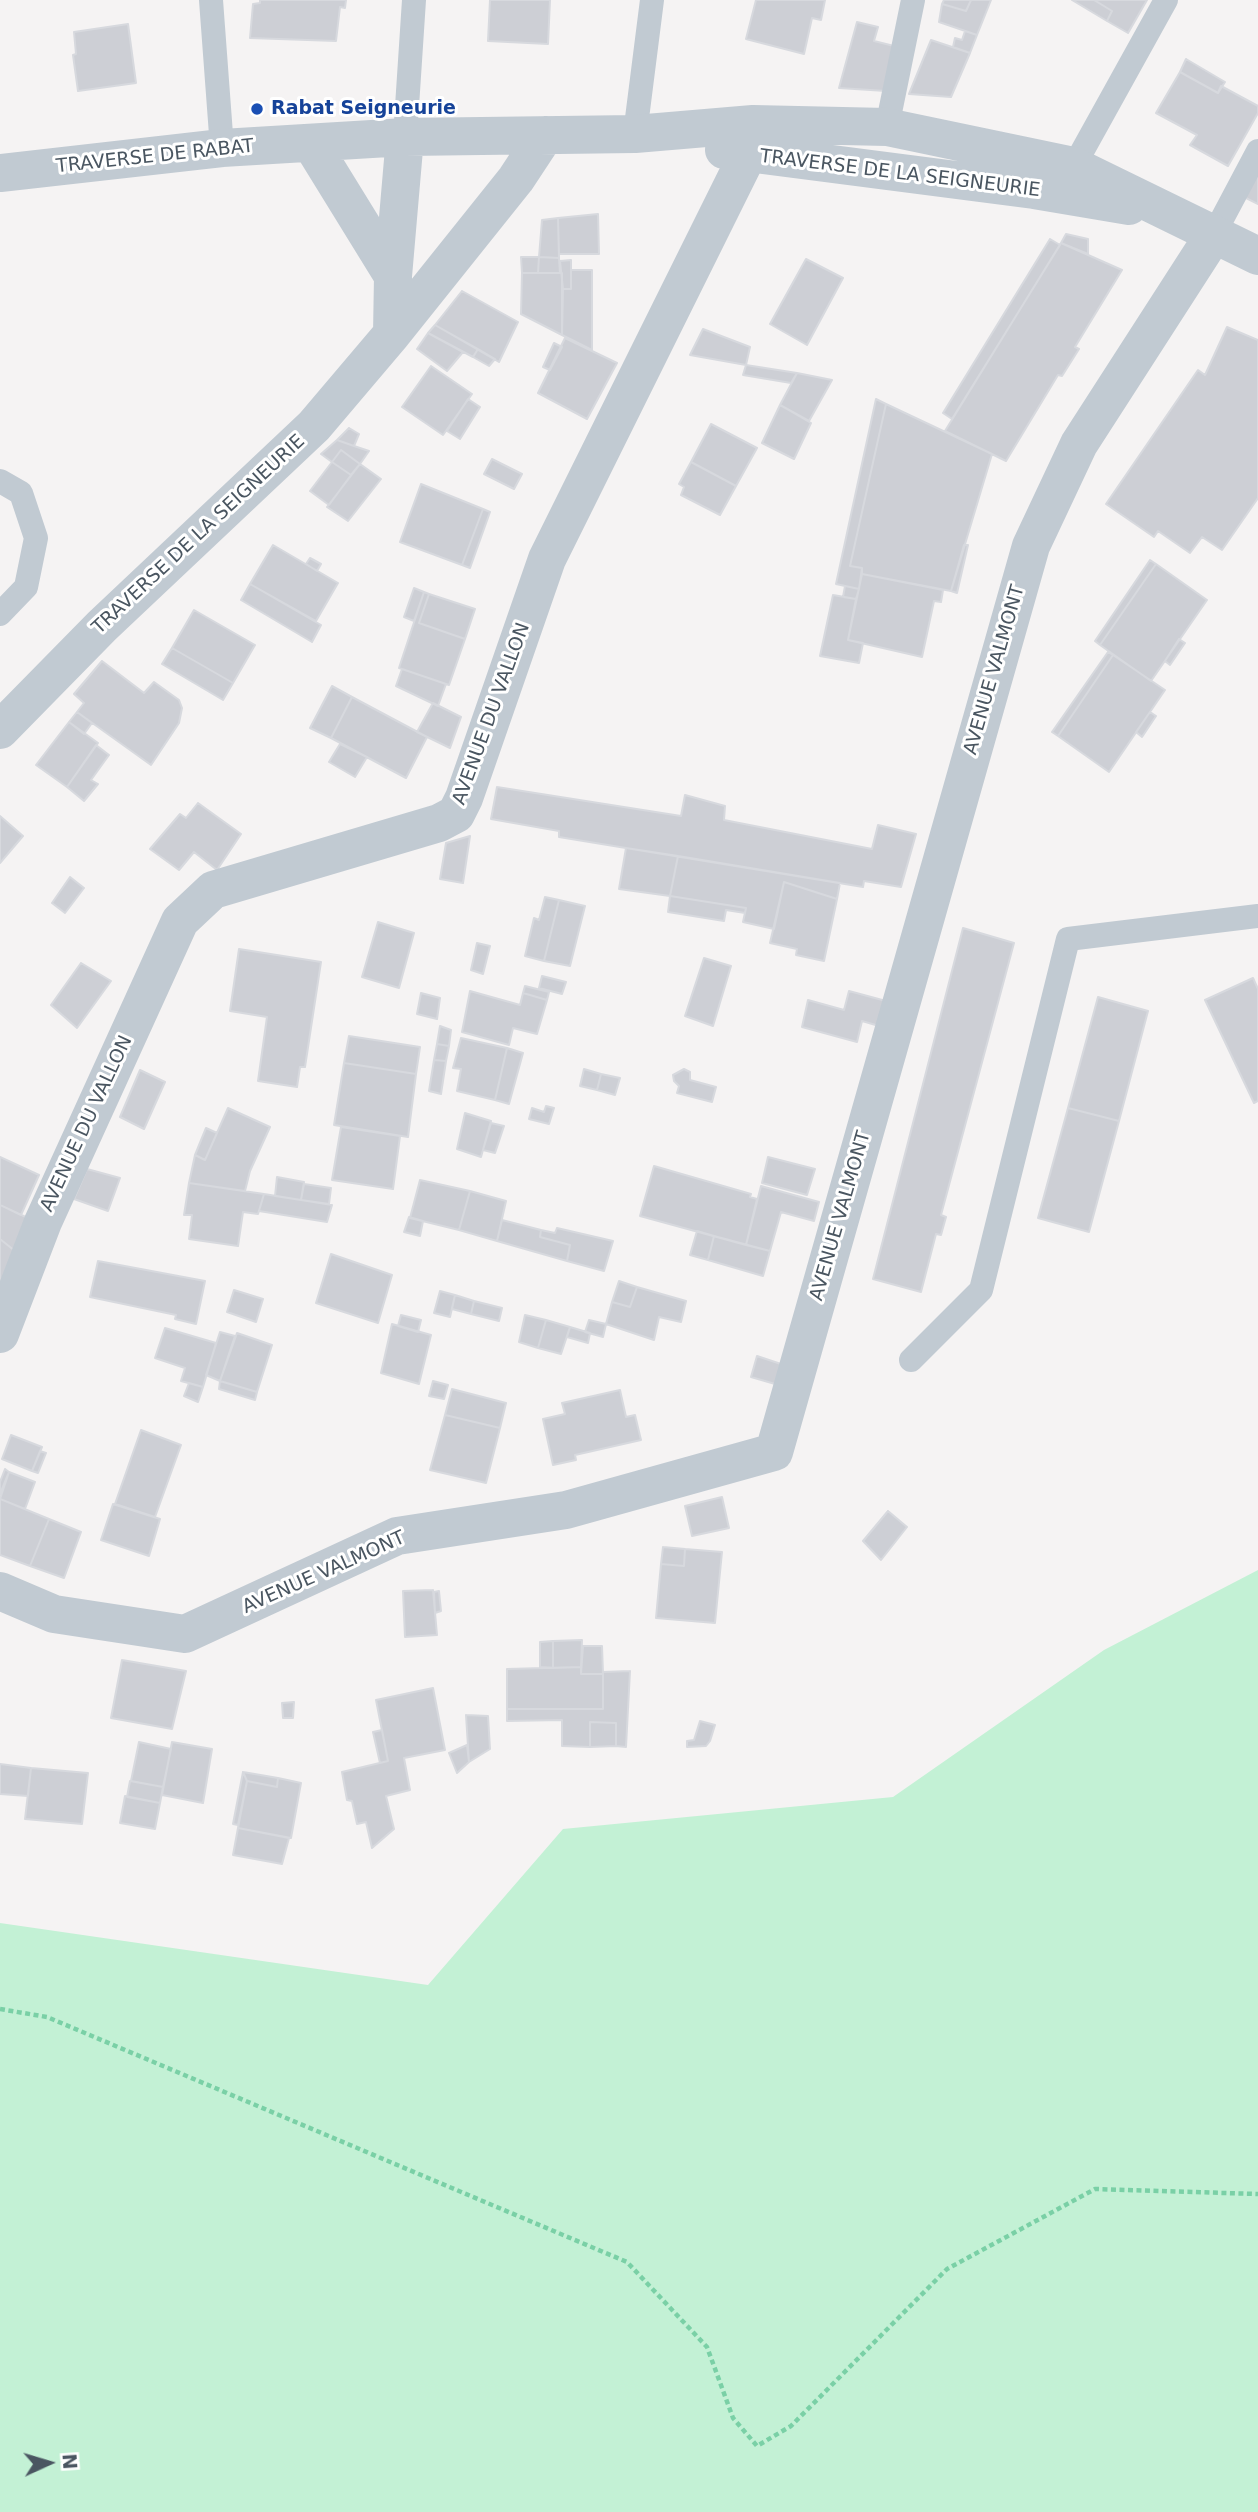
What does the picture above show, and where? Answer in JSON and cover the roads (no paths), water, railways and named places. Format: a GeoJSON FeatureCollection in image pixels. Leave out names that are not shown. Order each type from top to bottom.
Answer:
{"type":"FeatureCollection","features":[{"type":"Feature","properties":{"kind":"street","name":"TRAVERSE DE LA SEIGNEURIE"},"geometry":{"type":"LineString","coordinates":[[311,144],[405,137],[545,135],[635,134],[750,139],[887,128],[1074,166],[1258,256]]}},
{"type":"Feature","properties":{"kind":"street","name":"TRAVERSE DE LA SEIGNEURIE"},"geometry":{"type":"LineString","coordinates":[[0,730],[102,626],[314,426],[393,334],[516,179],[545,135]]}},
{"type":"Feature","properties":{"kind":"street"},"geometry":{"type":"LineString","coordinates":[[393,334],[393,276],[405,137]]}},
{"type":"Feature","properties":{"kind":"street","name":"TRAVERSE DE LA SEIGNEURIE"},"geometry":{"type":"LineString","coordinates":[[750,139],[1166,212]]}},
{"type":"Feature","properties":{"kind":"street","name":"AVENUE DU VALLON"},"geometry":{"type":"LineString","coordinates":[[0,1334],[43,1222],[180,921],[213,890],[439,823],[456,814],[464,798],[547,559],[750,139]]}},
{"type":"Feature","properties":{"kind":"street","name":"TRAVERSE DE RABAT"},"geometry":{"type":"LineString","coordinates":[[0,173],[222,148],[311,144]]}},
{"type":"Feature","properties":{"kind":"street"},"geometry":{"type":"LineString","coordinates":[[311,144],[393,276]]}},
{"type":"Feature","properties":{"kind":"street","name":"AVENUE VALMONT"},"geometry":{"type":"LineString","coordinates":[[0,1591],[54,1614],[186,1634],[397,1536],[566,1510],[774,1452],[1031,546],[1079,444],[1213,236]]}},
{"type":"Feature","properties":{"kind":"lane"},"geometry":{"type":"LineString","coordinates":[[211,0],[222,148]]}},
{"type":"Feature","properties":{"kind":"lane"},"geometry":{"type":"LineString","coordinates":[[405,137],[414,0]]}},
{"type":"Feature","properties":{"kind":"lane"},"geometry":{"type":"LineString","coordinates":[[635,134],[652,0]]}},
{"type":"Feature","properties":{"kind":"lane"},"geometry":{"type":"LineString","coordinates":[[887,128],[912,0]]}},
{"type":"Feature","properties":{"kind":"lane"},"geometry":{"type":"LineString","coordinates":[[1074,166],[1166,0]]}},
{"type":"Feature","properties":{"kind":"lane"},"geometry":{"type":"LineString","coordinates":[[1213,236],[1258,151]]}},
{"type":"Feature","properties":{"kind":"lane"},"geometry":{"type":"LineString","coordinates":[[0,481],[21,493],[36,538],[26,587],[0,614]]}},
{"type":"Feature","properties":{"kind":"lane"},"geometry":{"type":"LineString","coordinates":[[911,1360],[981,1290],[1068,939],[1258,916]]}},
{"type":"Feature","properties":{"kind":"place","name":"Rabat Seigneurie"},"geometry":{"type":"Point","coordinates":[257,109]}}]}
